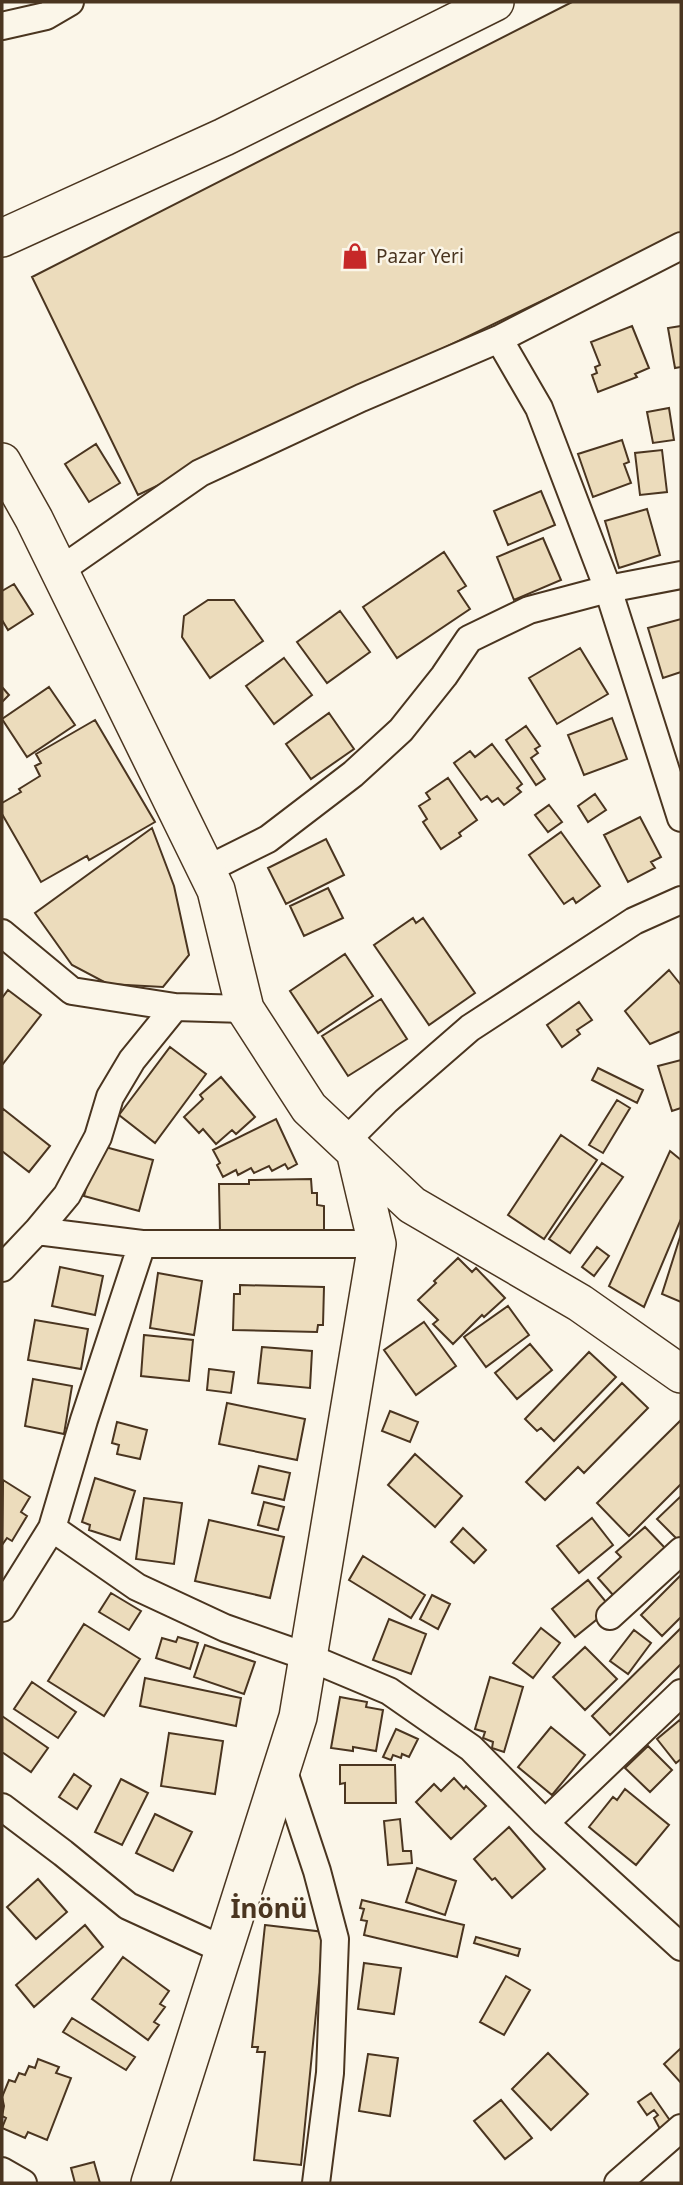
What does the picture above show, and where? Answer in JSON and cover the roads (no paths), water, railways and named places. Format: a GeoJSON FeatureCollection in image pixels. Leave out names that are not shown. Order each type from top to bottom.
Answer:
{"type":"FeatureCollection","features":[{"type":"Feature","properties":{"kind":"main road"},"geometry":{"type":"LineString","coordinates":[[2,238],[224,136],[495,2]]}},
{"type":"Feature","properties":{"kind":"main road"},"geometry":{"type":"LineString","coordinates":[[2,463],[34,519],[216,890],[245,1009],[309,1108],[412,1205],[580,1303],[681,1374]]}},
{"type":"Feature","properties":{"kind":"main road"},"geometry":{"type":"LineString","coordinates":[[150,2183],[298,1717],[377,1244],[350,1146]]}},
{"type":"Feature","properties":{"kind":"street"},"geometry":{"type":"LineString","coordinates":[[2,26],[47,16],[70,2]]}},
{"type":"Feature","properties":{"kind":"street"},"geometry":{"type":"LineString","coordinates":[[59,571],[200,473],[361,398],[499,339],[681,246]]}},
{"type":"Feature","properties":{"kind":"street"},"geometry":{"type":"LineString","coordinates":[[499,339],[538,408],[608,589],[681,818]]}},
{"type":"Feature","properties":{"kind":"street"},"geometry":{"type":"LineString","coordinates":[[206,870],[268,839],[353,774],[401,730],[444,676],[469,639],[529,610],[608,589],[681,575]]}},
{"type":"Feature","properties":{"kind":"street"},"geometry":{"type":"LineString","coordinates":[[350,1146],[386,1101],[470,1028],[634,920],[681,900]]}},
{"type":"Feature","properties":{"kind":"street"},"geometry":{"type":"LineString","coordinates":[[2,933],[72,991],[174,1007],[245,1009]]}},
{"type":"Feature","properties":{"kind":"street"},"geometry":{"type":"LineString","coordinates":[[2,1268],[67,1195],[99,1137],[115,1088],[132,1060],[174,1007]]}},
{"type":"Feature","properties":{"kind":"street"},"geometry":{"type":"LineString","coordinates":[[37,1231],[142,1244],[377,1244]]}},
{"type":"Feature","properties":{"kind":"street"},"geometry":{"type":"LineString","coordinates":[[2,1608],[52,1528],[84,1420],[142,1244]]}},
{"type":"Feature","properties":{"kind":"street"},"geometry":{"type":"LineString","coordinates":[[52,1528],[137,1587],[225,1628],[308,1657],[400,1698],[471,1748],[545,1823],[681,1947]]}},
{"type":"Feature","properties":{"kind":"street"},"geometry":{"type":"LineString","coordinates":[[610,1616],[681,1550]]}},
{"type":"Feature","properties":{"kind":"street"},"geometry":{"type":"LineString","coordinates":[[545,1823],[681,1693]]}},
{"type":"Feature","properties":{"kind":"street"},"geometry":{"type":"LineString","coordinates":[[282,1766],[317,1871],[335,1939],[330,2073],[316,2183]]}},
{"type":"Feature","properties":{"kind":"street"},"geometry":{"type":"LineString","coordinates":[[2,1807],[128,1906],[224,1950]]}},
{"type":"Feature","properties":{"kind":"street"},"geometry":{"type":"LineString","coordinates":[[618,2183],[681,2128]]}},
{"type":"Feature","properties":{"kind":"street"},"geometry":{"type":"LineString","coordinates":[[2,2171],[23,2183]]}},
{"type":"Feature","properties":{"kind":"place","name":"Pazar Yeri"},"geometry":{"type":"Point","coordinates":[355,256]}},
{"type":"Feature","properties":{"kind":"district","name":"İnönü"},"geometry":{"type":"Point","coordinates":[269,1909]}}]}
